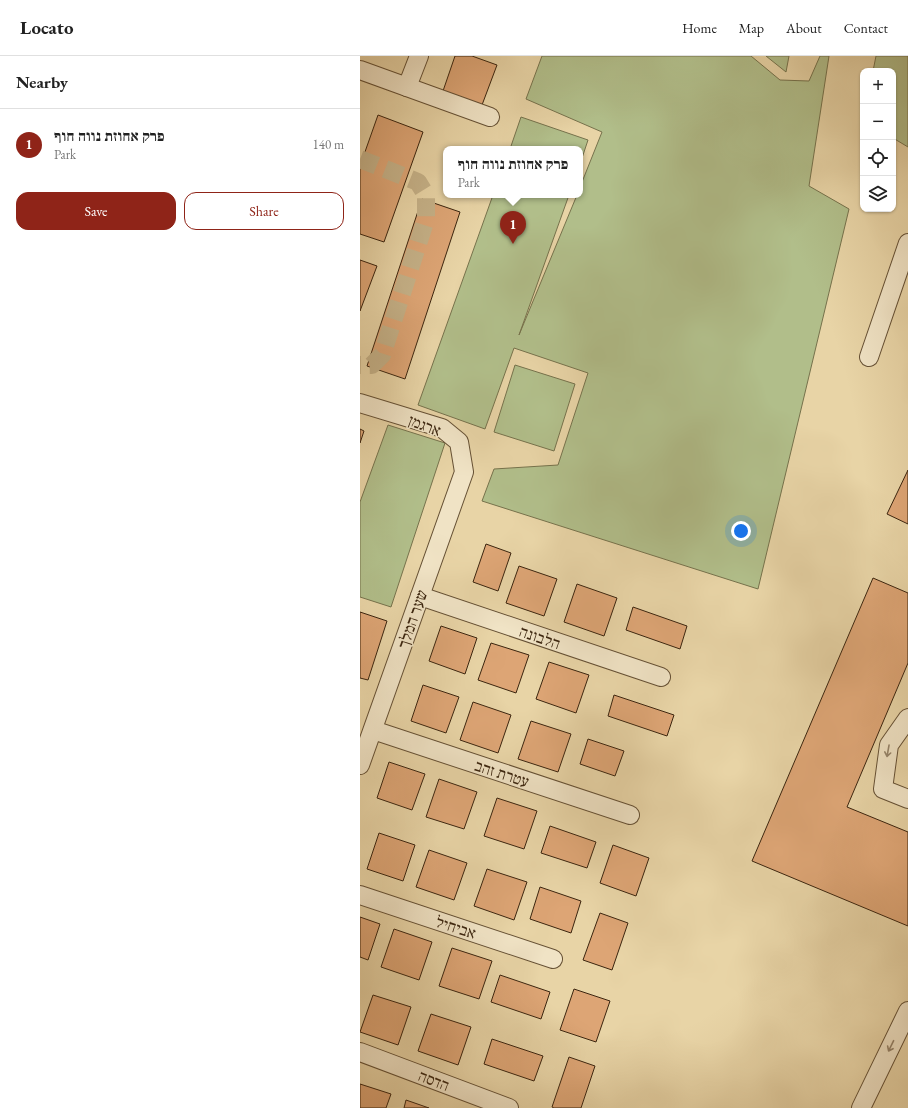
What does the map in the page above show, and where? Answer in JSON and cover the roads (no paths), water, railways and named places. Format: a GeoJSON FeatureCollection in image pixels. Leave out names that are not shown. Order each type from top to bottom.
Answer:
{"type":"FeatureCollection","features":[{"type":"Feature","properties":{"kind":"street"},"geometry":{"type":"LineString","coordinates":[[407,87],[419,56]]}},
{"type":"Feature","properties":{"kind":"street"},"geometry":{"type":"LineString","coordinates":[[360,70],[490,117]]}},
{"type":"Feature","properties":{"kind":"street"},"geometry":{"type":"LineString","coordinates":[[869,357],[908,243]]}},
{"type":"Feature","properties":{"kind":"street","name":"ארגמן"},"geometry":{"type":"LineString","coordinates":[[360,403],[442,428],[459,442],[464,472]]}},
{"type":"Feature","properties":{"kind":"street","name":"שער המלך"},"geometry":{"type":"LineString","coordinates":[[360,766],[464,472]]}},
{"type":"Feature","properties":{"kind":"street","name":"הלבונה"},"geometry":{"type":"LineString","coordinates":[[420,596],[661,677]]}},
{"type":"Feature","properties":{"kind":"street"},"geometry":{"type":"LineString","coordinates":[[908,718],[889,745],[883,789],[908,799]]}},
{"type":"Feature","properties":{"kind":"street","name":"עטרת זהב"},"geometry":{"type":"LineString","coordinates":[[373,730],[630,815]]}},
{"type":"Feature","properties":{"kind":"street","name":"אביחיל"},"geometry":{"type":"LineString","coordinates":[[360,895],[552,959]]}},
{"type":"Feature","properties":{"kind":"street"},"geometry":{"type":"LineString","coordinates":[[861,1108],[908,1011]]}},
{"type":"Feature","properties":{"kind":"street","name":"הדסה"},"geometry":{"type":"LineString","coordinates":[[360,1052],[509,1108]]}},
{"type":"Feature","properties":{"kind":"tunnel"},"geometry":{"type":"LineString","coordinates":[[360,159],[418,182],[426,195],[426,219],[382,355],[372,365],[360,365]]}},
{"type":"Feature","properties":{"kind":"place","name":"פרק אחוזת נווה חוף"},"geometry":{"type":"Point","coordinates":[513,244]}}]}
